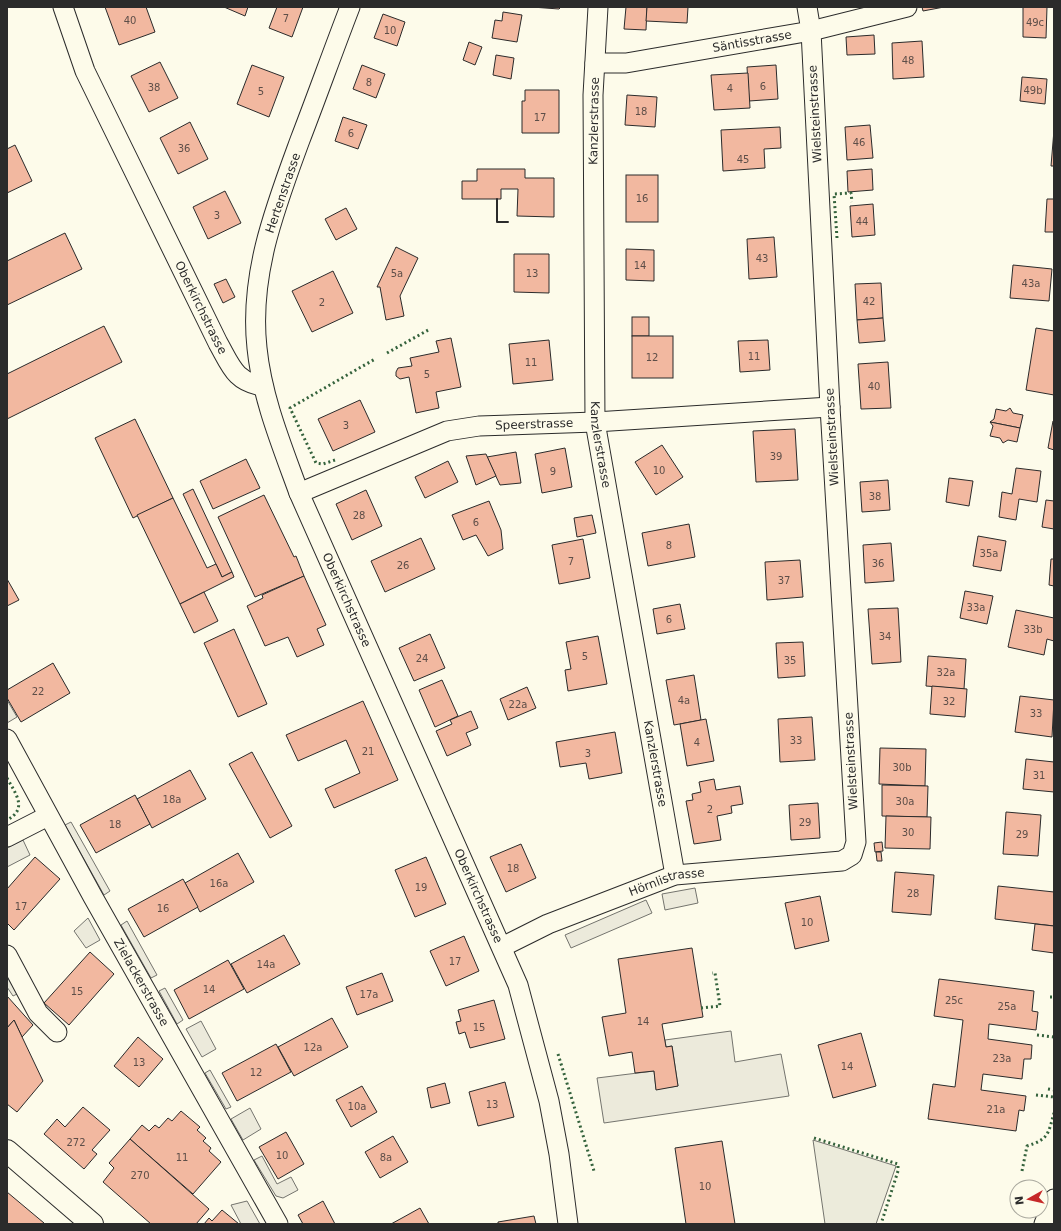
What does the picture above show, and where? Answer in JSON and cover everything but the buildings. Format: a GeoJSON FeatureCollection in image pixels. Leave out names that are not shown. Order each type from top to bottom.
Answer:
{"type":"FeatureCollection","features":[{"type":"Feature","properties":{"kind":"main road"},"geometry":{"type":"LineString","coordinates":[[7,1151],[92,1224]]}},
{"type":"Feature","properties":{"kind":"street","name":"Oberkirchstrasse"},"geometry":{"type":"LineString","coordinates":[[63,7],[85,71],[218,343],[240,377],[246,382],[263,386],[272,417],[299,493],[518,985],[548,1101],[559,1154],[568,1224]]}},
{"type":"Feature","properties":{"kind":"street","name":"Hertenstrasse"},"geometry":{"type":"LineString","coordinates":[[263,386],[257,348],[256,306],[258,274],[279,198],[350,7]]}},
{"type":"Feature","properties":{"kind":"street","name":"Kanzlerstrasse"},"geometry":{"type":"LineString","coordinates":[[598,7],[593,95],[594,422],[675,875]]}},
{"type":"Feature","properties":{"kind":"street","name":"Wielsteinstrasse"},"geometry":{"type":"LineString","coordinates":[[807,7],[810,31],[830,406],[856,842],[852,855],[842,861]]}},
{"type":"Feature","properties":{"kind":"street","name":"Säntisstrasse"},"geometry":{"type":"LineString","coordinates":[[595,64],[626,63],[810,31],[907,7]]}},
{"type":"Feature","properties":{"kind":"street","name":"Speerstrasse"},"geometry":{"type":"LineString","coordinates":[[299,493],[447,431],[479,426],[594,422],[830,406]]}},
{"type":"Feature","properties":{"kind":"street","name":"Zielackerstrasse"},"geometry":{"type":"LineString","coordinates":[[7,739],[48,816],[278,1224]]}},
{"type":"Feature","properties":{"kind":"street"},"geometry":{"type":"LineString","coordinates":[[7,837],[48,816]]}},
{"type":"Feature","properties":{"kind":"street","name":"Hörnlistrasse"},"geometry":{"type":"LineString","coordinates":[[502,947],[548,924],[675,875],[842,861]]}},
{"type":"Feature","properties":{"kind":"street"},"geometry":{"type":"LineString","coordinates":[[7,955],[38,1013],[57,1032]]}},
{"type":"Feature","properties":{"kind":"street"},"geometry":{"type":"LineString","coordinates":[[1044,1224],[1054,1199]]}},
{"type":"Feature","properties":{"kind":"shaded area"},"geometry":{"type":"Polygon","coordinates":[[[7,700],[17,717],[7,723],[7,700]]]}},
{"type":"Feature","properties":{"kind":"shaded area"},"geometry":{"type":"Polygon","coordinates":[[[71,822],[110,891],[104,895],[65,825],[71,822]]]}},
{"type":"Feature","properties":{"kind":"shaded area"},"geometry":{"type":"Polygon","coordinates":[[[23,840],[30,855],[7,867],[7,848],[23,840]]]}},
{"type":"Feature","properties":{"kind":"shaded area"},"geometry":{"type":"Polygon","coordinates":[[[695,888],[698,903],[665,910],[662,894],[695,888]]]}},
{"type":"Feature","properties":{"kind":"shaded area"},"geometry":{"type":"Polygon","coordinates":[[[646,900],[652,913],[571,948],[565,935],[646,900]]]}},
{"type":"Feature","properties":{"kind":"shaded area"},"geometry":{"type":"Polygon","coordinates":[[[88,918],[100,940],[86,948],[74,931],[88,918]]]}},
{"type":"Feature","properties":{"kind":"shaded area"},"geometry":{"type":"Polygon","coordinates":[[[127,921],[157,975],[151,978],[121,925],[127,921]]]}},
{"type":"Feature","properties":{"kind":"shaded area"},"geometry":{"type":"Polygon","coordinates":[[[7,969],[19,993],[13,996],[7,987],[7,969]]]}},
{"type":"Feature","properties":{"kind":"shaded area"},"geometry":{"type":"Polygon","coordinates":[[[165,988],[183,1020],[177,1024],[159,991],[165,988]]]}},
{"type":"Feature","properties":{"kind":"shaded area"},"geometry":{"type":"Polygon","coordinates":[[[201,1021],[216,1049],[202,1057],[186,1029],[201,1021]]]}},
{"type":"Feature","properties":{"kind":"shaded area"},"geometry":{"type":"Polygon","coordinates":[[[731,1031],[735,1062],[781,1054],[789,1096],[604,1123],[597,1078],[654,1071],[656,1089],[678,1086],[672,1046],[666,1047],[665,1040],[731,1031]]]}},
{"type":"Feature","properties":{"kind":"shaded area"},"geometry":{"type":"Polygon","coordinates":[[[210,1070],[231,1107],[226,1109],[205,1073],[210,1070]]]}},
{"type":"Feature","properties":{"kind":"shaded area"},"geometry":{"type":"Polygon","coordinates":[[[250,1108],[261,1129],[243,1140],[231,1119],[250,1108]]]}},
{"type":"Feature","properties":{"kind":"shaded area"},"geometry":{"type":"Polygon","coordinates":[[[813,1140],[896,1166],[876,1224],[825,1224],[813,1140]]]}},
{"type":"Feature","properties":{"kind":"shaded area"},"geometry":{"type":"Polygon","coordinates":[[[262,1156],[277,1184],[291,1177],[298,1190],[283,1198],[276,1196],[254,1160],[262,1156]]]}},
{"type":"Feature","properties":{"kind":"shaded area"},"geometry":{"type":"Polygon","coordinates":[[[247,1201],[260,1224],[241,1224],[231,1205],[247,1201]]]}},
{"type":"Feature","properties":{"kind":"hedge"},"geometry":{"type":"LineString","coordinates":[[837,238],[834,194],[851,193],[852,202]]}},
{"type":"Feature","properties":{"kind":"hedge"},"geometry":{"type":"LineString","coordinates":[[387,353],[430,329]]}},
{"type":"Feature","properties":{"kind":"hedge"},"geometry":{"type":"LineString","coordinates":[[335,460],[323,464],[316,463],[290,408],[375,359]]}},
{"type":"Feature","properties":{"kind":"hedge"},"geometry":{"type":"LineString","coordinates":[[7,778],[16,795],[19,806],[13,816],[7,820]]}},
{"type":"Feature","properties":{"kind":"hedge"},"geometry":{"type":"LineString","coordinates":[[701,1008],[720,1006],[715,973],[712,973]]}},
{"type":"Feature","properties":{"kind":"hedge"},"geometry":{"type":"LineString","coordinates":[[1037,1035],[1054,1037]]}},
{"type":"Feature","properties":{"kind":"hedge"},"geometry":{"type":"LineString","coordinates":[[558,1054],[594,1171]]}},
{"type":"Feature","properties":{"kind":"hedge"},"geometry":{"type":"LineString","coordinates":[[1048,1089],[1054,1090]]}},
{"type":"Feature","properties":{"kind":"hedge"},"geometry":{"type":"LineString","coordinates":[[1036,1095],[1054,1097]]}},
{"type":"Feature","properties":{"kind":"hedge"},"geometry":{"type":"LineString","coordinates":[[1022,1171],[1027,1146],[1044,1138],[1049,1131],[1054,1113]]}},
{"type":"Feature","properties":{"kind":"hedge"},"geometry":{"type":"LineString","coordinates":[[814,1138],[898,1164],[898,1171],[881,1224]]}},
{"type":"Feature","properties":{"kind":"wall"},"geometry":{"type":"LineString","coordinates":[[497,199],[497,222],[508,222]]}}]}
